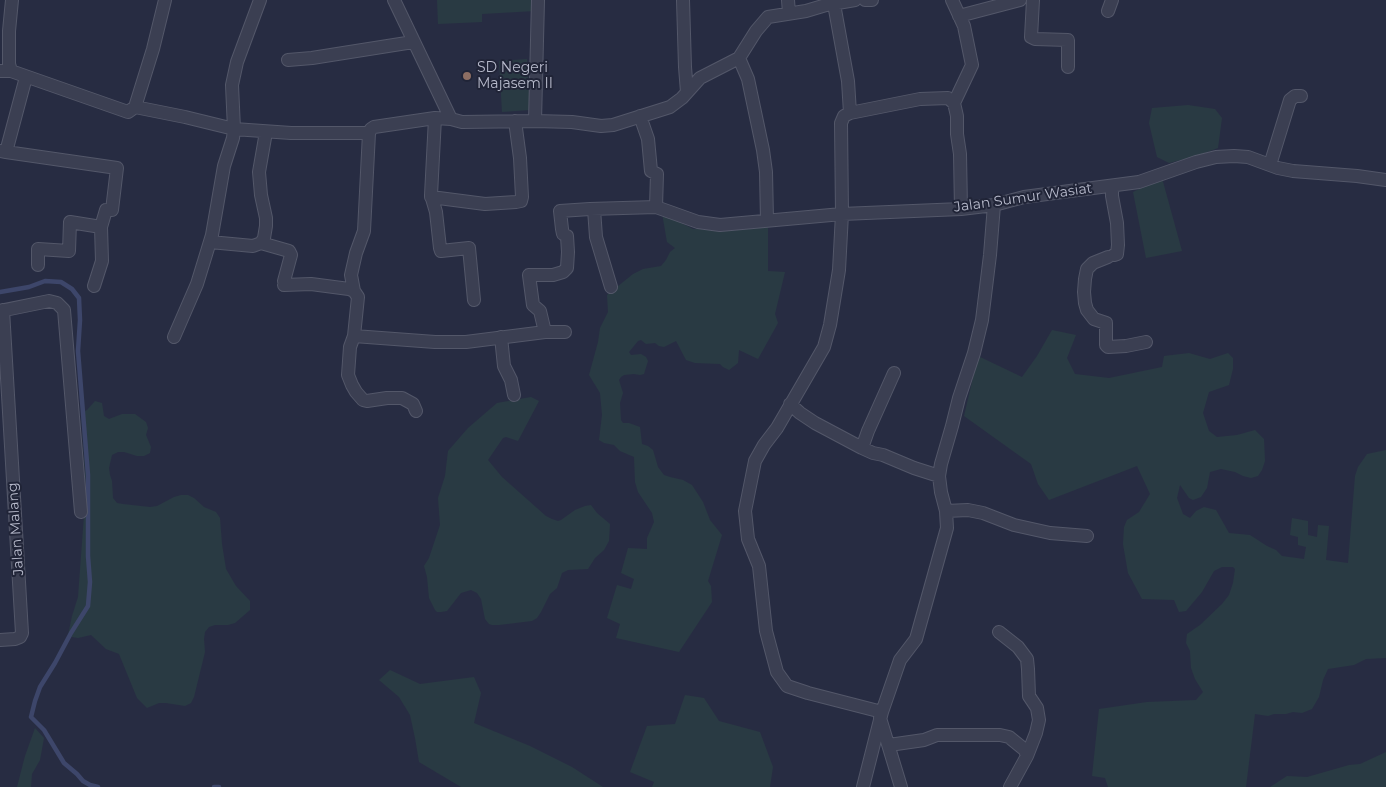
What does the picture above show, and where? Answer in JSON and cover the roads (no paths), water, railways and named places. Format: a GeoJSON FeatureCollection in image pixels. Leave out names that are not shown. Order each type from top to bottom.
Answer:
{"type":"FeatureCollection","features":[{"type":"Feature","properties":{"kind":"street"},"geometry":{"type":"LineString","coordinates":[[12,0],[9,31],[9,64],[6,71],[128,112],[135,107],[153,49],[165,0]]}},
{"type":"Feature","properties":{"kind":"street"},"geometry":{"type":"LineString","coordinates":[[176,331],[197,284],[212,235],[224,166],[234,129],[232,84],[237,62],[260,0]]}},
{"type":"Feature","properties":{"kind":"street"},"geometry":{"type":"LineString","coordinates":[[394,0],[451,118]]}},
{"type":"Feature","properties":{"kind":"street"},"geometry":{"type":"LineString","coordinates":[[535,121],[538,0]]}},
{"type":"Feature","properties":{"kind":"street"},"geometry":{"type":"LineString","coordinates":[[683,0],[687,92]]}},
{"type":"Feature","properties":{"kind":"street"},"geometry":{"type":"LineString","coordinates":[[788,0],[789,13]]}},
{"type":"Feature","properties":{"kind":"street"},"geometry":{"type":"LineString","coordinates":[[416,411],[413,404],[402,398],[364,400],[356,392],[348,375],[350,347],[354,336],[358,297],[354,291],[350,275],[364,231],[369,133],[371,129],[435,118],[451,118],[462,122],[535,121],[572,122],[601,126],[613,125],[670,107],[700,78],[739,58],[756,31],[768,17],[855,0]]}},
{"type":"Feature","properties":{"kind":"street"},"geometry":{"type":"LineString","coordinates":[[865,0],[872,0]]}},
{"type":"Feature","properties":{"kind":"street"},"geometry":{"type":"LineString","coordinates":[[952,0],[964,26],[972,65],[954,103]]}},
{"type":"Feature","properties":{"kind":"street"},"geometry":{"type":"LineString","coordinates":[[959,16],[1020,0]]}},
{"type":"Feature","properties":{"kind":"street"},"geometry":{"type":"LineString","coordinates":[[1032,0],[1031,37],[1035,40],[1068,40],[1068,67]]}},
{"type":"Feature","properties":{"kind":"street"},"geometry":{"type":"LineString","coordinates":[[834,4],[848,81],[850,113]]}},
{"type":"Feature","properties":{"kind":"street"},"geometry":{"type":"LineString","coordinates":[[288,60],[413,42]]}},
{"type":"Feature","properties":{"kind":"street"},"geometry":{"type":"LineString","coordinates":[[739,58],[748,79],[763,150],[768,220]]}},
{"type":"Feature","properties":{"kind":"street"},"geometry":{"type":"LineString","coordinates":[[685,67],[691,76],[700,78]]}},
{"type":"Feature","properties":{"kind":"street"},"geometry":{"type":"LineString","coordinates":[[26,77],[3,151],[117,168],[112,210],[106,210],[101,227],[102,261],[94,286]]}},
{"type":"Feature","properties":{"kind":"street"},"geometry":{"type":"LineString","coordinates":[[1270,165],[1290,100],[1295,96],[1301,96]]}},
{"type":"Feature","properties":{"kind":"street"},"geometry":{"type":"LineString","coordinates":[[881,715],[787,686],[777,672],[766,631],[759,566],[748,539],[745,511],[755,461],[764,445],[778,428],[824,347],[830,324],[839,270],[842,214],[841,123],[844,116],[883,106],[935,98],[948,98],[954,103],[957,116],[961,209]]}},
{"type":"Feature","properties":{"kind":"street"},"geometry":{"type":"LineString","coordinates":[[135,107],[234,129],[291,133],[369,133]]}},
{"type":"Feature","properties":{"kind":"street"},"geometry":{"type":"LineString","coordinates":[[545,332],[540,311],[533,305],[529,274],[553,275],[563,272],[567,268],[567,236],[563,234],[560,211],[656,207],[657,174],[651,171],[648,139],[640,116]]}},
{"type":"Feature","properties":{"kind":"street"},"geometry":{"type":"LineString","coordinates":[[435,118],[431,197],[436,212],[440,248],[441,251],[469,248],[474,300]]}},
{"type":"Feature","properties":{"kind":"street"},"geometry":{"type":"LineString","coordinates":[[431,197],[485,204],[521,201],[520,158],[515,121]]}},
{"type":"Feature","properties":{"kind":"street"},"geometry":{"type":"LineString","coordinates":[[261,243],[266,226],[260,195],[259,172],[266,132]]}},
{"type":"Feature","properties":{"kind":"street","name":"Jalan Sumur Wasiat"},"geometry":{"type":"LineString","coordinates":[[656,207],[698,222],[720,225],[842,214],[961,209],[994,205],[1024,197],[1139,182],[1196,162],[1216,157],[1234,156],[1248,157],[1293,171],[1386,179]]}},
{"type":"Feature","properties":{"kind":"street"},"geometry":{"type":"LineString","coordinates":[[1112,186],[1117,223],[1117,254],[1093,263],[1087,269],[1084,279],[1085,302],[1087,310],[1094,319],[1106,323],[1106,345],[1108,347],[1146,342]]}},
{"type":"Feature","properties":{"kind":"street"},"geometry":{"type":"LineString","coordinates":[[863,787],[881,715],[900,660],[916,639],[947,528],[946,511],[939,476],[982,320],[994,205]]}},
{"type":"Feature","properties":{"kind":"street"},"geometry":{"type":"LineString","coordinates":[[594,209],[596,237],[611,287]]}},
{"type":"Feature","properties":{"kind":"street"},"geometry":{"type":"LineString","coordinates":[[38,265],[38,249],[69,250],[70,222],[101,227]]}},
{"type":"Feature","properties":{"kind":"street"},"geometry":{"type":"LineString","coordinates":[[210,242],[253,246],[261,243],[289,250],[291,255],[284,283],[311,284],[354,291]]}},
{"type":"Feature","properties":{"kind":"street"},"geometry":{"type":"LineString","coordinates":[[1,310],[49,301],[58,303],[64,310],[81,512]]}},
{"type":"Feature","properties":{"kind":"street","name":"Jalan Malang"},"geometry":{"type":"LineString","coordinates":[[0,640],[15,639],[20,637],[22,633],[1,310]]}},
{"type":"Feature","properties":{"kind":"street"},"geometry":{"type":"LineString","coordinates":[[354,336],[435,342],[473,341],[545,332],[565,332]]}},
{"type":"Feature","properties":{"kind":"street"},"geometry":{"type":"LineString","coordinates":[[501,338],[504,366],[511,380],[514,395]]}},
{"type":"Feature","properties":{"kind":"street"},"geometry":{"type":"LineString","coordinates":[[862,448],[894,373]]}},
{"type":"Feature","properties":{"kind":"street"},"geometry":{"type":"LineString","coordinates":[[790,404],[815,423],[862,448],[939,476]]}},
{"type":"Feature","properties":{"kind":"street"},"geometry":{"type":"LineString","coordinates":[[946,511],[968,510],[983,513],[1030,529],[1086,536]]}},
{"type":"Feature","properties":{"kind":"street"},"geometry":{"type":"LineString","coordinates":[[999,632],[1018,647],[1027,659],[1029,696],[1036,708],[1039,720],[1027,756],[1010,787]]}},
{"type":"Feature","properties":{"kind":"street"},"geometry":{"type":"LineString","coordinates":[[881,715],[902,787]]}},
{"type":"Feature","properties":{"kind":"street"},"geometry":{"type":"LineString","coordinates":[[889,745],[924,740],[937,736],[1000,735],[1009,737],[1025,750],[1027,756]]}},
{"type":"Feature","properties":{"kind":"waterway"},"geometry":{"type":"LineString","coordinates":[[0,292],[29,287],[45,281],[61,282],[72,289],[79,298],[78,351],[88,475],[88,556],[90,582],[88,606],[40,687],[31,717],[44,730],[64,763],[83,781],[98,787]]}},
{"type":"Feature","properties":{"kind":"waterway"},"geometry":{"type":"LineString","coordinates":[[214,787],[219,787]]}},
{"type":"Feature","properties":{"kind":"place","name":"SD Negeri Majasem II"},"geometry":{"type":"Point","coordinates":[467,76]}}]}
